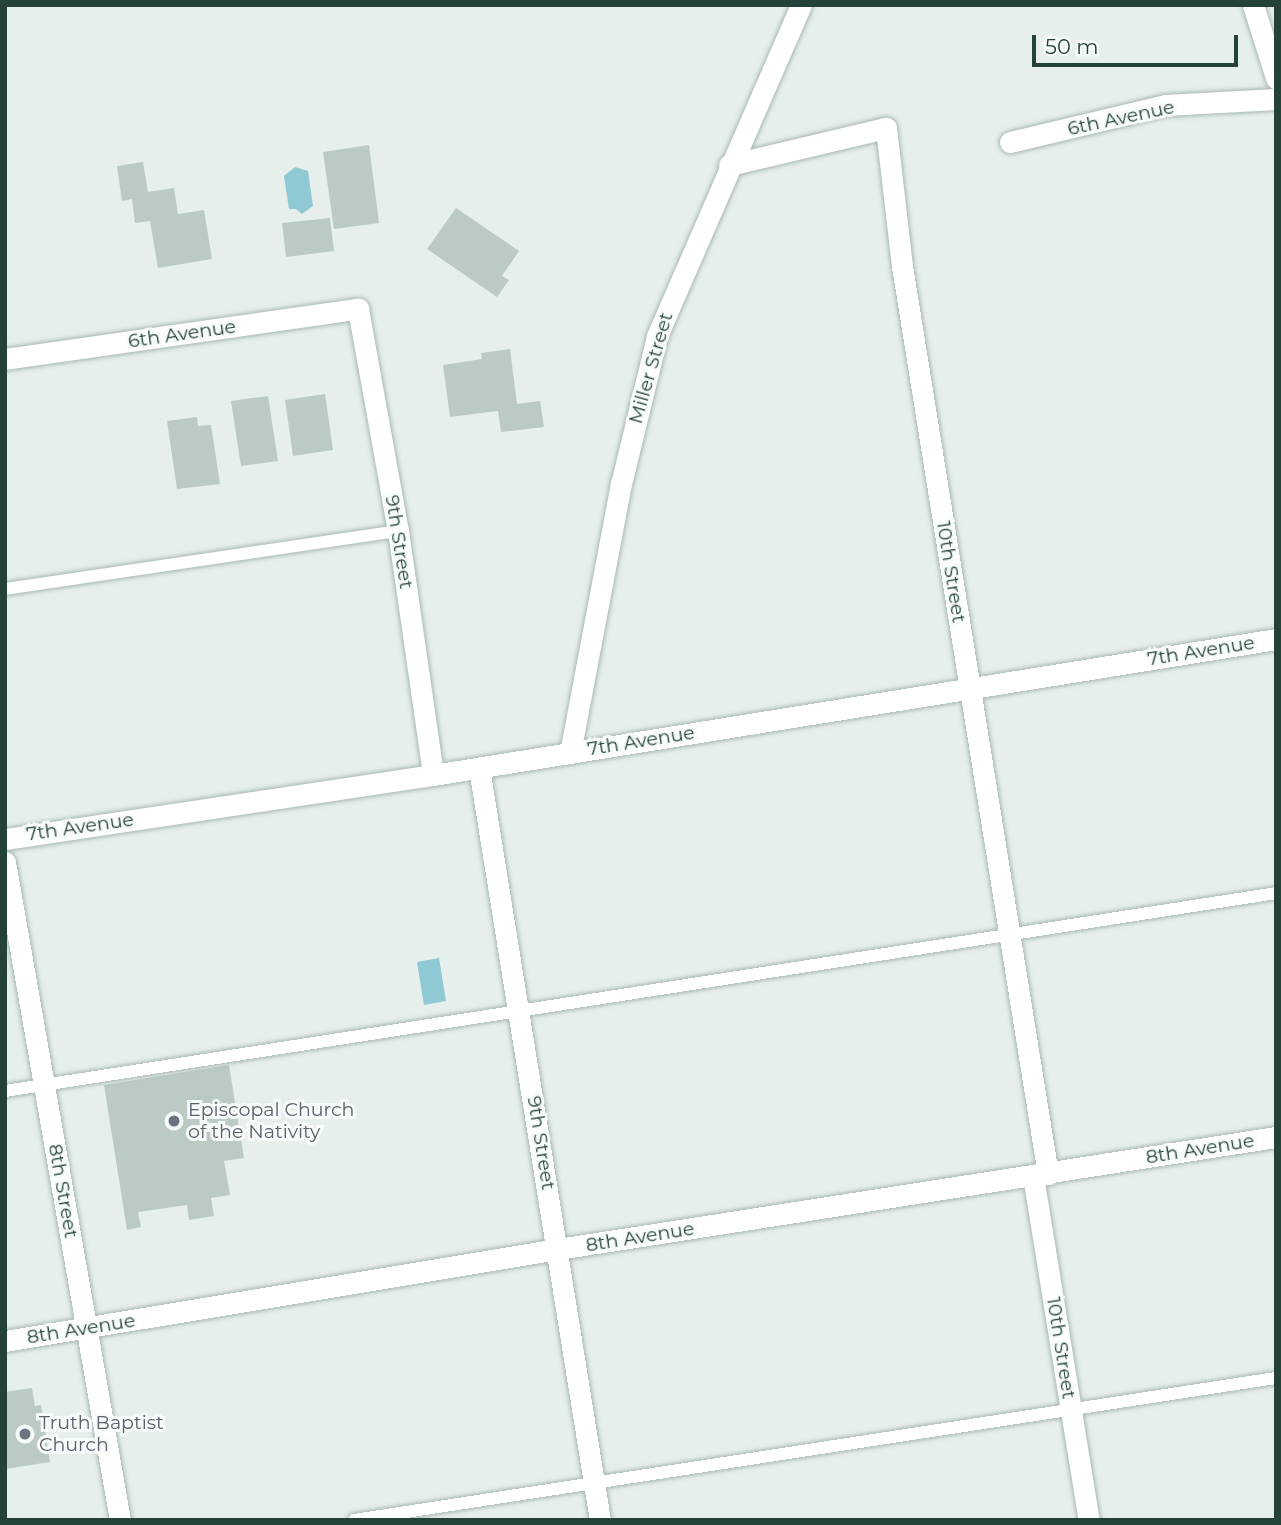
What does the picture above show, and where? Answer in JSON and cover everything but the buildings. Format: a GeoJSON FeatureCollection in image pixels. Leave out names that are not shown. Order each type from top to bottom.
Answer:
{"type":"FeatureCollection","features":[{"type":"Feature","properties":{"kind":"street","name":"Miller Street"},"geometry":{"type":"LineString","coordinates":[[570,753],[621,484],[657,335],[801,5]]}},
{"type":"Feature","properties":{"kind":"street"},"geometry":{"type":"LineString","coordinates":[[1253,5],[1276,78]]}},
{"type":"Feature","properties":{"kind":"street","name":"6th Avenue"},"geometry":{"type":"LineString","coordinates":[[1010,142],[1165,106],[1276,99]]}},
{"type":"Feature","properties":{"kind":"street","name":"10th Street"},"geometry":{"type":"LineString","coordinates":[[729,165],[886,128],[902,266],[1009,934],[1071,1410],[1089,1520]]}},
{"type":"Feature","properties":{"kind":"street","name":"6th Avenue"},"geometry":{"type":"LineString","coordinates":[[5,359],[358,309]]}},
{"type":"Feature","properties":{"kind":"street","name":"9th Street"},"geometry":{"type":"LineString","coordinates":[[358,309],[398,531],[433,775]]}},
{"type":"Feature","properties":{"kind":"street","name":"7th Avenue"},"geometry":{"type":"LineString","coordinates":[[5,839],[479,768],[1276,639]]}},
{"type":"Feature","properties":{"kind":"street","name":"9th Street"},"geometry":{"type":"LineString","coordinates":[[479,768],[600,1520]]}},
{"type":"Feature","properties":{"kind":"street","name":"8th Street"},"geometry":{"type":"LineString","coordinates":[[5,862],[120,1520]]}},
{"type":"Feature","properties":{"kind":"street","name":"8th Avenue"},"geometry":{"type":"LineString","coordinates":[[5,1341],[558,1250],[1276,1137]]}},
{"type":"Feature","properties":{"kind":"lane"},"geometry":{"type":"LineString","coordinates":[[5,589],[398,531]]}},
{"type":"Feature","properties":{"kind":"lane"},"geometry":{"type":"LineString","coordinates":[[5,1091],[1276,893]]}},
{"type":"Feature","properties":{"kind":"lane"},"geometry":{"type":"LineString","coordinates":[[354,1520],[1276,1378]]}},
{"type":"Feature","properties":{"kind":"water"},"geometry":{"type":"Polygon","coordinates":[[[295,167],[308,171],[313,206],[302,214],[296,209],[289,209],[284,176],[295,167]]]}},
{"type":"Feature","properties":{"kind":"water"},"geometry":{"type":"Polygon","coordinates":[[[439,958],[446,1001],[424,1005],[417,962],[439,958]]]}},
{"type":"Feature","properties":{"kind":"place","name":"Episcopal Church of the Nativity"},"geometry":{"type":"Point","coordinates":[174,1121]}},
{"type":"Feature","properties":{"kind":"place","name":"Truth Baptist Church"},"geometry":{"type":"Point","coordinates":[25,1434]}}]}
